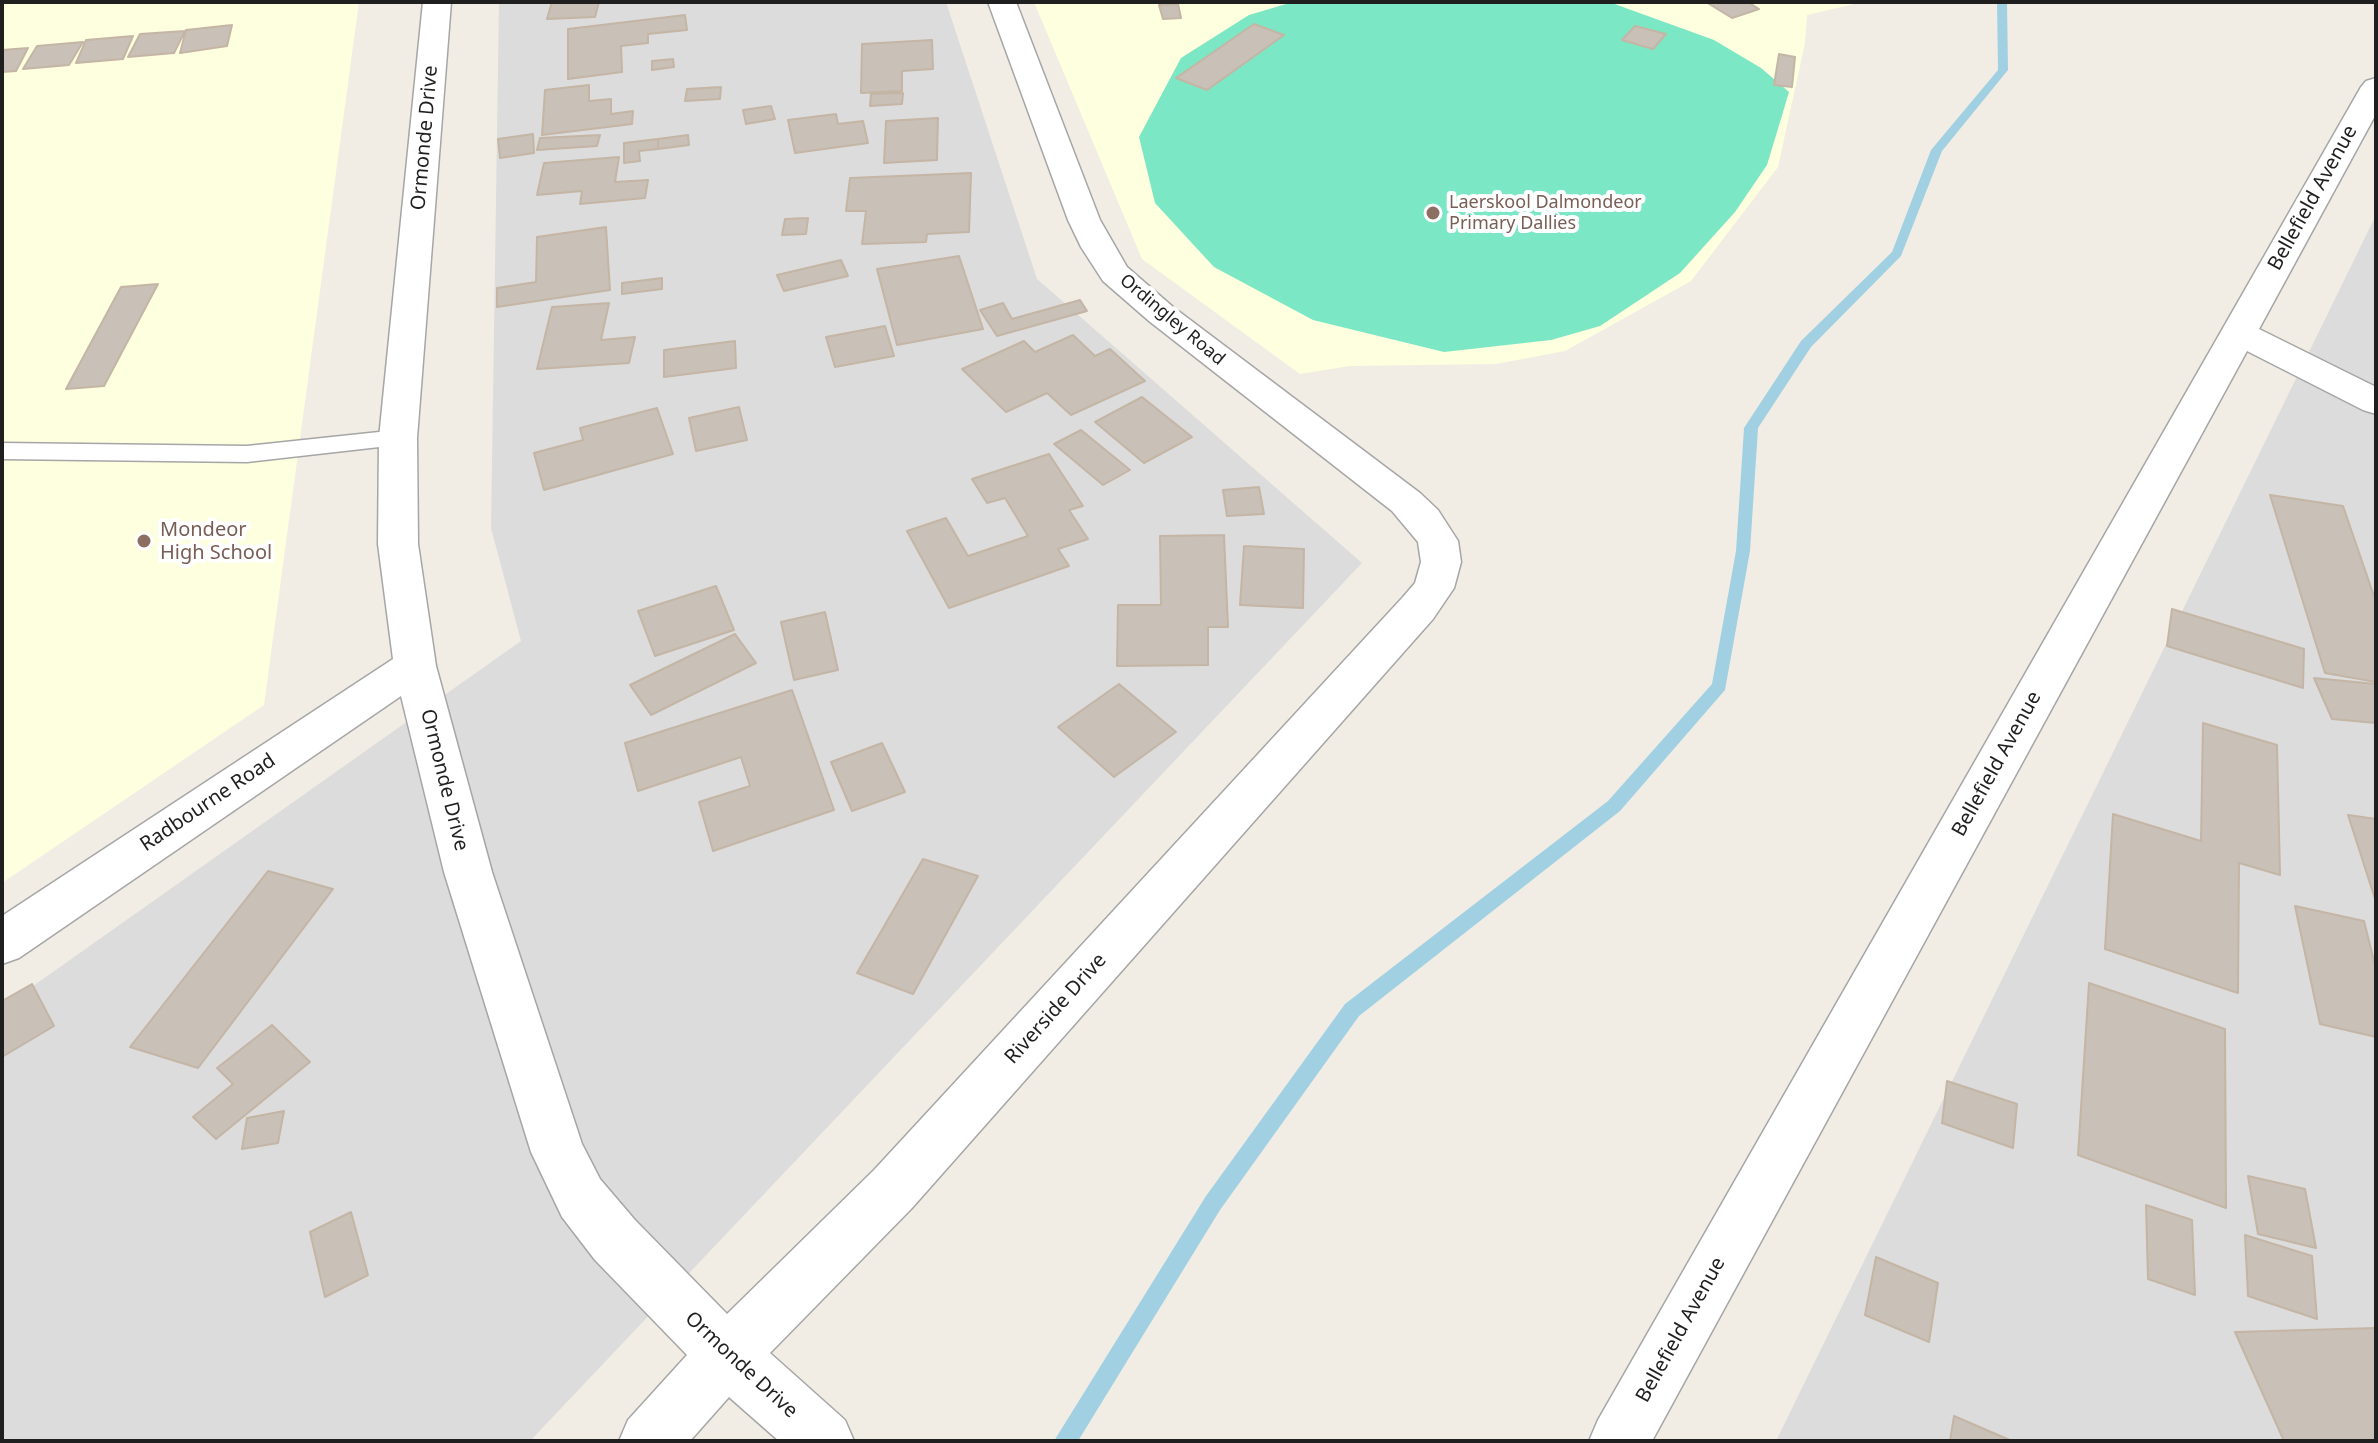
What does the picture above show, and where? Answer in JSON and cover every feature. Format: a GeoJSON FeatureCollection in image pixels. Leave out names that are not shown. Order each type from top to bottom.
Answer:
{"type":"FeatureCollection","features":[{"type":"Feature","properties":{"kind":"street","name":"Ormonde Drive"},"geometry":{"type":"LineString","coordinates":[[437,2],[398,438],[398,544],[415,666],[468,872],[558,1152],[581,1198],[615,1240],[727,1355],[824,1441]]}},
{"type":"Feature","properties":{"kind":"street","name":"Ordingley Road"},"geometry":{"type":"LineString","coordinates":[[1002,2],[1084,220],[1115,274],[1172,323],[1406,502],[1424,520],[1438,541],[1441,562]]}},
{"type":"Feature","properties":{"kind":"street","name":"Bellefield Avenue"},"geometry":{"type":"LineString","coordinates":[[1619,1441],[2376,87]]}},
{"type":"Feature","properties":{"kind":"street"},"geometry":{"type":"LineString","coordinates":[[2238,332],[2376,402]]}},
{"type":"Feature","properties":{"kind":"street","name":"Riverside Drive"},"geometry":{"type":"LineString","coordinates":[[649,1441],[727,1355],[893,1189],[1364,668],[1434,588],[1441,562]]}},
{"type":"Feature","properties":{"kind":"street","name":"Radbourne Road"},"geometry":{"type":"LineString","coordinates":[[2,943],[415,666]]}},
{"type":"Feature","properties":{"kind":"lane"},"geometry":{"type":"LineString","coordinates":[[2,451],[247,454],[398,438]]}},
{"type":"Feature","properties":{"kind":"shaded area","name":"Mondeor High School"},"geometry":{"type":"Polygon","coordinates":[[[2,2],[359,2],[264,705],[2,883],[2,2]]]}},
{"type":"Feature","properties":{"kind":"shaded area"},"geometry":{"type":"Polygon","coordinates":[[[499,2],[946,2],[1037,279],[1362,563],[530,1441],[2,1441],[2,1008],[521,641],[491,528],[499,2]]]}},
{"type":"Feature","properties":{"kind":"shaded area","name":"Laerskool Dalmondeor Primary Dallies"},"geometry":{"type":"Polygon","coordinates":[[[1034,2],[1863,2],[1807,15],[1805,43],[1778,167],[1691,281],[1565,351],[1496,364],[1350,366],[1300,374],[1142,259],[1034,2]]]}},
{"type":"Feature","properties":{"kind":"shaded area"},"geometry":{"type":"Polygon","coordinates":[[[2376,215],[2376,1441],[1776,1441],[2376,215]]]}},
{"type":"Feature","properties":{"kind":"green space","name":"Laerskool Dalmondeor Primary Dallies"},"geometry":{"type":"Polygon","coordinates":[[[1293,2],[1609,2],[1714,40],[1761,68],[1789,92],[1767,165],[1735,212],[1680,273],[1600,326],[1551,340],[1444,352],[1313,320],[1214,267],[1155,203],[1139,137],[1181,58],[1249,15],[1293,2]]]}},
{"type":"Feature","properties":{"kind":"building"},"geometry":{"type":"Polygon","coordinates":[[[552,2],[599,2],[595,17],[547,19],[552,2]]]}},
{"type":"Feature","properties":{"kind":"building"},"geometry":{"type":"Polygon","coordinates":[[[1706,2],[1748,2],[1759,9],[1732,18],[1706,2]]]}},
{"type":"Feature","properties":{"kind":"building"},"geometry":{"type":"Polygon","coordinates":[[[1178,4],[1181,18],[1163,19],[1159,5],[1178,4]]]}},
{"type":"Feature","properties":{"kind":"building"},"geometry":{"type":"Polygon","coordinates":[[[685,15],[687,30],[648,34],[648,43],[621,46],[622,72],[568,79],[568,29],[685,15]]]}},
{"type":"Feature","properties":{"kind":"building"},"geometry":{"type":"Polygon","coordinates":[[[1254,24],[1284,35],[1207,90],[1176,78],[1254,24]]]}},
{"type":"Feature","properties":{"kind":"building"},"geometry":{"type":"Polygon","coordinates":[[[232,25],[227,46],[180,53],[186,30],[232,25]]]}},
{"type":"Feature","properties":{"kind":"building"},"geometry":{"type":"Polygon","coordinates":[[[1635,26],[1666,34],[1653,49],[1622,40],[1635,26]]]}},
{"type":"Feature","properties":{"kind":"building"},"geometry":{"type":"Polygon","coordinates":[[[185,31],[174,53],[128,57],[140,34],[185,31]]]}},
{"type":"Feature","properties":{"kind":"building"},"geometry":{"type":"Polygon","coordinates":[[[133,36],[123,59],[76,63],[86,40],[133,36]]]}},
{"type":"Feature","properties":{"kind":"building"},"geometry":{"type":"Polygon","coordinates":[[[932,40],[933,69],[902,71],[902,91],[861,93],[862,44],[932,40]]]}},
{"type":"Feature","properties":{"kind":"building"},"geometry":{"type":"Polygon","coordinates":[[[83,42],[69,65],[23,69],[37,46],[83,42]]]}},
{"type":"Feature","properties":{"kind":"building"},"geometry":{"type":"Polygon","coordinates":[[[28,48],[16,71],[2,72],[2,50],[28,48]]]}},
{"type":"Feature","properties":{"kind":"building"},"geometry":{"type":"Polygon","coordinates":[[[1779,54],[1795,57],[1792,87],[1774,85],[1779,54]]]}},
{"type":"Feature","properties":{"kind":"building"},"geometry":{"type":"Polygon","coordinates":[[[673,59],[674,67],[652,70],[652,61],[673,59]]]}},
{"type":"Feature","properties":{"kind":"building"},"geometry":{"type":"Polygon","coordinates":[[[589,85],[589,101],[611,99],[611,114],[633,111],[632,124],[542,135],[545,90],[589,85]]]}},
{"type":"Feature","properties":{"kind":"building"},"geometry":{"type":"Polygon","coordinates":[[[721,87],[720,99],[685,101],[687,89],[721,87]]]}},
{"type":"Feature","properties":{"kind":"building"},"geometry":{"type":"Polygon","coordinates":[[[903,93],[902,104],[870,106],[871,94],[903,93]]]}},
{"type":"Feature","properties":{"kind":"building"},"geometry":{"type":"Polygon","coordinates":[[[771,106],[775,119],[746,124],[743,110],[771,106]]]}},
{"type":"Feature","properties":{"kind":"building"},"geometry":{"type":"Polygon","coordinates":[[[836,114],[838,124],[863,121],[868,143],[795,153],[788,120],[836,114]]]}},
{"type":"Feature","properties":{"kind":"building"},"geometry":{"type":"Polygon","coordinates":[[[938,118],[937,160],[884,163],[886,121],[938,118]]]}},
{"type":"Feature","properties":{"kind":"building"},"geometry":{"type":"Polygon","coordinates":[[[533,134],[534,153],[500,158],[498,139],[533,134]]]}},
{"type":"Feature","properties":{"kind":"building"},"geometry":{"type":"Polygon","coordinates":[[[600,135],[597,146],[537,150],[540,138],[600,135]]]}},
{"type":"Feature","properties":{"kind":"building"},"geometry":{"type":"Polygon","coordinates":[[[688,135],[689,145],[658,149],[658,139],[688,135]]]}},
{"type":"Feature","properties":{"kind":"building"},"geometry":{"type":"Polygon","coordinates":[[[658,139],[658,149],[639,151],[640,161],[624,163],[624,143],[658,139]]]}},
{"type":"Feature","properties":{"kind":"building"},"geometry":{"type":"Polygon","coordinates":[[[619,157],[615,182],[648,180],[645,198],[580,204],[582,191],[537,195],[544,163],[619,157]]]}},
{"type":"Feature","properties":{"kind":"building"},"geometry":{"type":"Polygon","coordinates":[[[971,173],[969,232],[927,234],[926,242],[862,244],[866,211],[846,211],[850,178],[971,173]]]}},
{"type":"Feature","properties":{"kind":"building"},"geometry":{"type":"Polygon","coordinates":[[[808,218],[806,234],[782,235],[785,219],[808,218]]]}},
{"type":"Feature","properties":{"kind":"building"},"geometry":{"type":"Polygon","coordinates":[[[606,227],[610,290],[497,307],[497,288],[536,282],[537,237],[606,227]]]}},
{"type":"Feature","properties":{"kind":"building"},"geometry":{"type":"Polygon","coordinates":[[[959,256],[983,329],[897,345],[877,269],[959,256]]]}},
{"type":"Feature","properties":{"kind":"building"},"geometry":{"type":"Polygon","coordinates":[[[841,260],[848,276],[784,291],[777,275],[841,260]]]}},
{"type":"Feature","properties":{"kind":"building"},"geometry":{"type":"Polygon","coordinates":[[[662,278],[662,289],[622,294],[622,283],[662,278]]]}},
{"type":"Feature","properties":{"kind":"building"},"geometry":{"type":"Polygon","coordinates":[[[158,284],[104,386],[66,389],[121,287],[158,284]]]}},
{"type":"Feature","properties":{"kind":"building"},"geometry":{"type":"Polygon","coordinates":[[[1080,300],[1087,311],[997,336],[980,310],[1003,303],[1012,319],[1080,300]]]}},
{"type":"Feature","properties":{"kind":"building"},"geometry":{"type":"Polygon","coordinates":[[[609,303],[601,340],[635,337],[629,363],[537,369],[552,307],[609,303]]]}},
{"type":"Feature","properties":{"kind":"building"},"geometry":{"type":"Polygon","coordinates":[[[885,326],[894,356],[835,367],[826,337],[885,326]]]}},
{"type":"Feature","properties":{"kind":"building"},"geometry":{"type":"Polygon","coordinates":[[[1073,335],[1095,356],[1110,349],[1145,381],[1071,415],[1047,393],[1006,412],[962,369],[1024,341],[1035,352],[1073,335]]]}},
{"type":"Feature","properties":{"kind":"building"},"geometry":{"type":"Polygon","coordinates":[[[735,341],[736,368],[664,377],[664,350],[735,341]]]}},
{"type":"Feature","properties":{"kind":"building"},"geometry":{"type":"Polygon","coordinates":[[[1142,397],[1192,437],[1144,463],[1095,422],[1142,397]]]}},
{"type":"Feature","properties":{"kind":"building"},"geometry":{"type":"Polygon","coordinates":[[[739,407],[747,440],[696,451],[689,418],[739,407]]]}},
{"type":"Feature","properties":{"kind":"building"},"geometry":{"type":"Polygon","coordinates":[[[657,408],[673,454],[544,490],[534,453],[583,440],[580,428],[657,408]]]}},
{"type":"Feature","properties":{"kind":"building"},"geometry":{"type":"Polygon","coordinates":[[[1081,430],[1130,470],[1103,485],[1054,444],[1081,430]]]}},
{"type":"Feature","properties":{"kind":"building"},"geometry":{"type":"Polygon","coordinates":[[[1049,454],[1083,506],[1069,510],[1088,539],[1058,549],[1069,566],[949,608],[907,531],[946,518],[968,556],[1028,536],[1005,498],[987,503],[972,479],[1049,454]]]}},
{"type":"Feature","properties":{"kind":"building"},"geometry":{"type":"Polygon","coordinates":[[[1259,487],[1264,514],[1227,516],[1223,490],[1259,487]]]}},
{"type":"Feature","properties":{"kind":"building"},"geometry":{"type":"Polygon","coordinates":[[[2270,495],[2343,506],[2376,602],[2376,682],[2325,673],[2270,495]]]}},
{"type":"Feature","properties":{"kind":"building"},"geometry":{"type":"Polygon","coordinates":[[[1224,535],[1228,627],[1208,627],[1208,665],[1117,666],[1118,605],[1161,605],[1160,536],[1224,535]]]}},
{"type":"Feature","properties":{"kind":"building"},"geometry":{"type":"Polygon","coordinates":[[[1244,546],[1304,549],[1303,608],[1240,605],[1244,546]]]}},
{"type":"Feature","properties":{"kind":"building"},"geometry":{"type":"Polygon","coordinates":[[[716,586],[734,630],[655,656],[638,611],[716,586]]]}},
{"type":"Feature","properties":{"kind":"building"},"geometry":{"type":"Polygon","coordinates":[[[2172,609],[2304,649],[2303,688],[2167,646],[2172,609]]]}},
{"type":"Feature","properties":{"kind":"building"},"geometry":{"type":"Polygon","coordinates":[[[825,612],[838,670],[794,680],[781,622],[825,612]]]}},
{"type":"Feature","properties":{"kind":"building"},"geometry":{"type":"Polygon","coordinates":[[[735,634],[756,663],[651,715],[630,685],[735,634]]]}},
{"type":"Feature","properties":{"kind":"building"},"geometry":{"type":"Polygon","coordinates":[[[2314,678],[2376,684],[2376,723],[2332,719],[2314,678]]]}},
{"type":"Feature","properties":{"kind":"building"},"geometry":{"type":"Polygon","coordinates":[[[1119,684],[1176,732],[1114,777],[1058,727],[1119,684]]]}},
{"type":"Feature","properties":{"kind":"building"},"geometry":{"type":"Polygon","coordinates":[[[792,690],[834,810],[713,851],[699,802],[750,786],[741,757],[638,791],[625,743],[792,690]]]}},
{"type":"Feature","properties":{"kind":"building"},"geometry":{"type":"Polygon","coordinates":[[[2203,723],[2277,745],[2280,875],[2239,863],[2238,993],[2105,949],[2113,814],[2201,841],[2203,723]]]}},
{"type":"Feature","properties":{"kind":"building"},"geometry":{"type":"Polygon","coordinates":[[[882,743],[905,792],[852,811],[831,762],[882,743]]]}},
{"type":"Feature","properties":{"kind":"building"},"geometry":{"type":"Polygon","coordinates":[[[2348,815],[2376,819],[2376,902],[2348,815]]]}},
{"type":"Feature","properties":{"kind":"building"},"geometry":{"type":"Polygon","coordinates":[[[923,859],[978,876],[913,994],[857,973],[923,859]]]}},
{"type":"Feature","properties":{"kind":"building"},"geometry":{"type":"Polygon","coordinates":[[[268,871],[333,889],[198,1068],[130,1047],[268,871]]]}},
{"type":"Feature","properties":{"kind":"building"},"geometry":{"type":"Polygon","coordinates":[[[2295,906],[2364,921],[2376,969],[2376,1037],[2320,1024],[2295,906]]]}},
{"type":"Feature","properties":{"kind":"building"},"geometry":{"type":"Polygon","coordinates":[[[2089,983],[2225,1029],[2226,1208],[2078,1155],[2089,983]]]}},
{"type":"Feature","properties":{"kind":"building"},"geometry":{"type":"Polygon","coordinates":[[[32,984],[54,1026],[2,1057],[2,1001],[32,984]]]}},
{"type":"Feature","properties":{"kind":"building"},"geometry":{"type":"Polygon","coordinates":[[[272,1025],[310,1062],[216,1139],[193,1117],[233,1084],[217,1068],[272,1025]]]}},
{"type":"Feature","properties":{"kind":"building"},"geometry":{"type":"Polygon","coordinates":[[[1947,1081],[2017,1104],[2013,1148],[1942,1123],[1947,1081]]]}},
{"type":"Feature","properties":{"kind":"building"},"geometry":{"type":"Polygon","coordinates":[[[284,1111],[278,1143],[242,1149],[247,1118],[284,1111]]]}},
{"type":"Feature","properties":{"kind":"building"},"geometry":{"type":"Polygon","coordinates":[[[2248,1176],[2305,1189],[2316,1248],[2258,1234],[2248,1176]]]}},
{"type":"Feature","properties":{"kind":"building"},"geometry":{"type":"Polygon","coordinates":[[[2146,1205],[2192,1220],[2195,1295],[2148,1279],[2146,1205]]]}},
{"type":"Feature","properties":{"kind":"building"},"geometry":{"type":"Polygon","coordinates":[[[351,1212],[368,1275],[325,1297],[310,1232],[351,1212]]]}},
{"type":"Feature","properties":{"kind":"building"},"geometry":{"type":"Polygon","coordinates":[[[2245,1235],[2312,1256],[2317,1319],[2248,1296],[2245,1235]]]}},
{"type":"Feature","properties":{"kind":"building"},"geometry":{"type":"Polygon","coordinates":[[[1876,1257],[1938,1283],[1929,1342],[1865,1315],[1876,1257]]]}},
{"type":"Feature","properties":{"kind":"building"},"geometry":{"type":"Polygon","coordinates":[[[2376,1328],[2376,1441],[2284,1441],[2235,1332],[2376,1328]]]}},
{"type":"Feature","properties":{"kind":"building"},"geometry":{"type":"Polygon","coordinates":[[[1954,1416],[2012,1441],[1950,1441],[1954,1416]]]}},
{"type":"Feature","properties":{"kind":"waterway"},"geometry":{"type":"LineString","coordinates":[[1065,1441],[1213,1203],[1352,1010],[1614,806],[1719,686],[1743,551],[1751,428],[1806,344],[1897,253],[1937,150],[2003,70],[2002,2]]}},
{"type":"Feature","properties":{"kind":"place","name":"Laerskool Dalmondeor Primary Dallies"},"geometry":{"type":"Point","coordinates":[1433,213]}},
{"type":"Feature","properties":{"kind":"place","name":"Mondeor High School"},"geometry":{"type":"Point","coordinates":[144,541]}}]}
